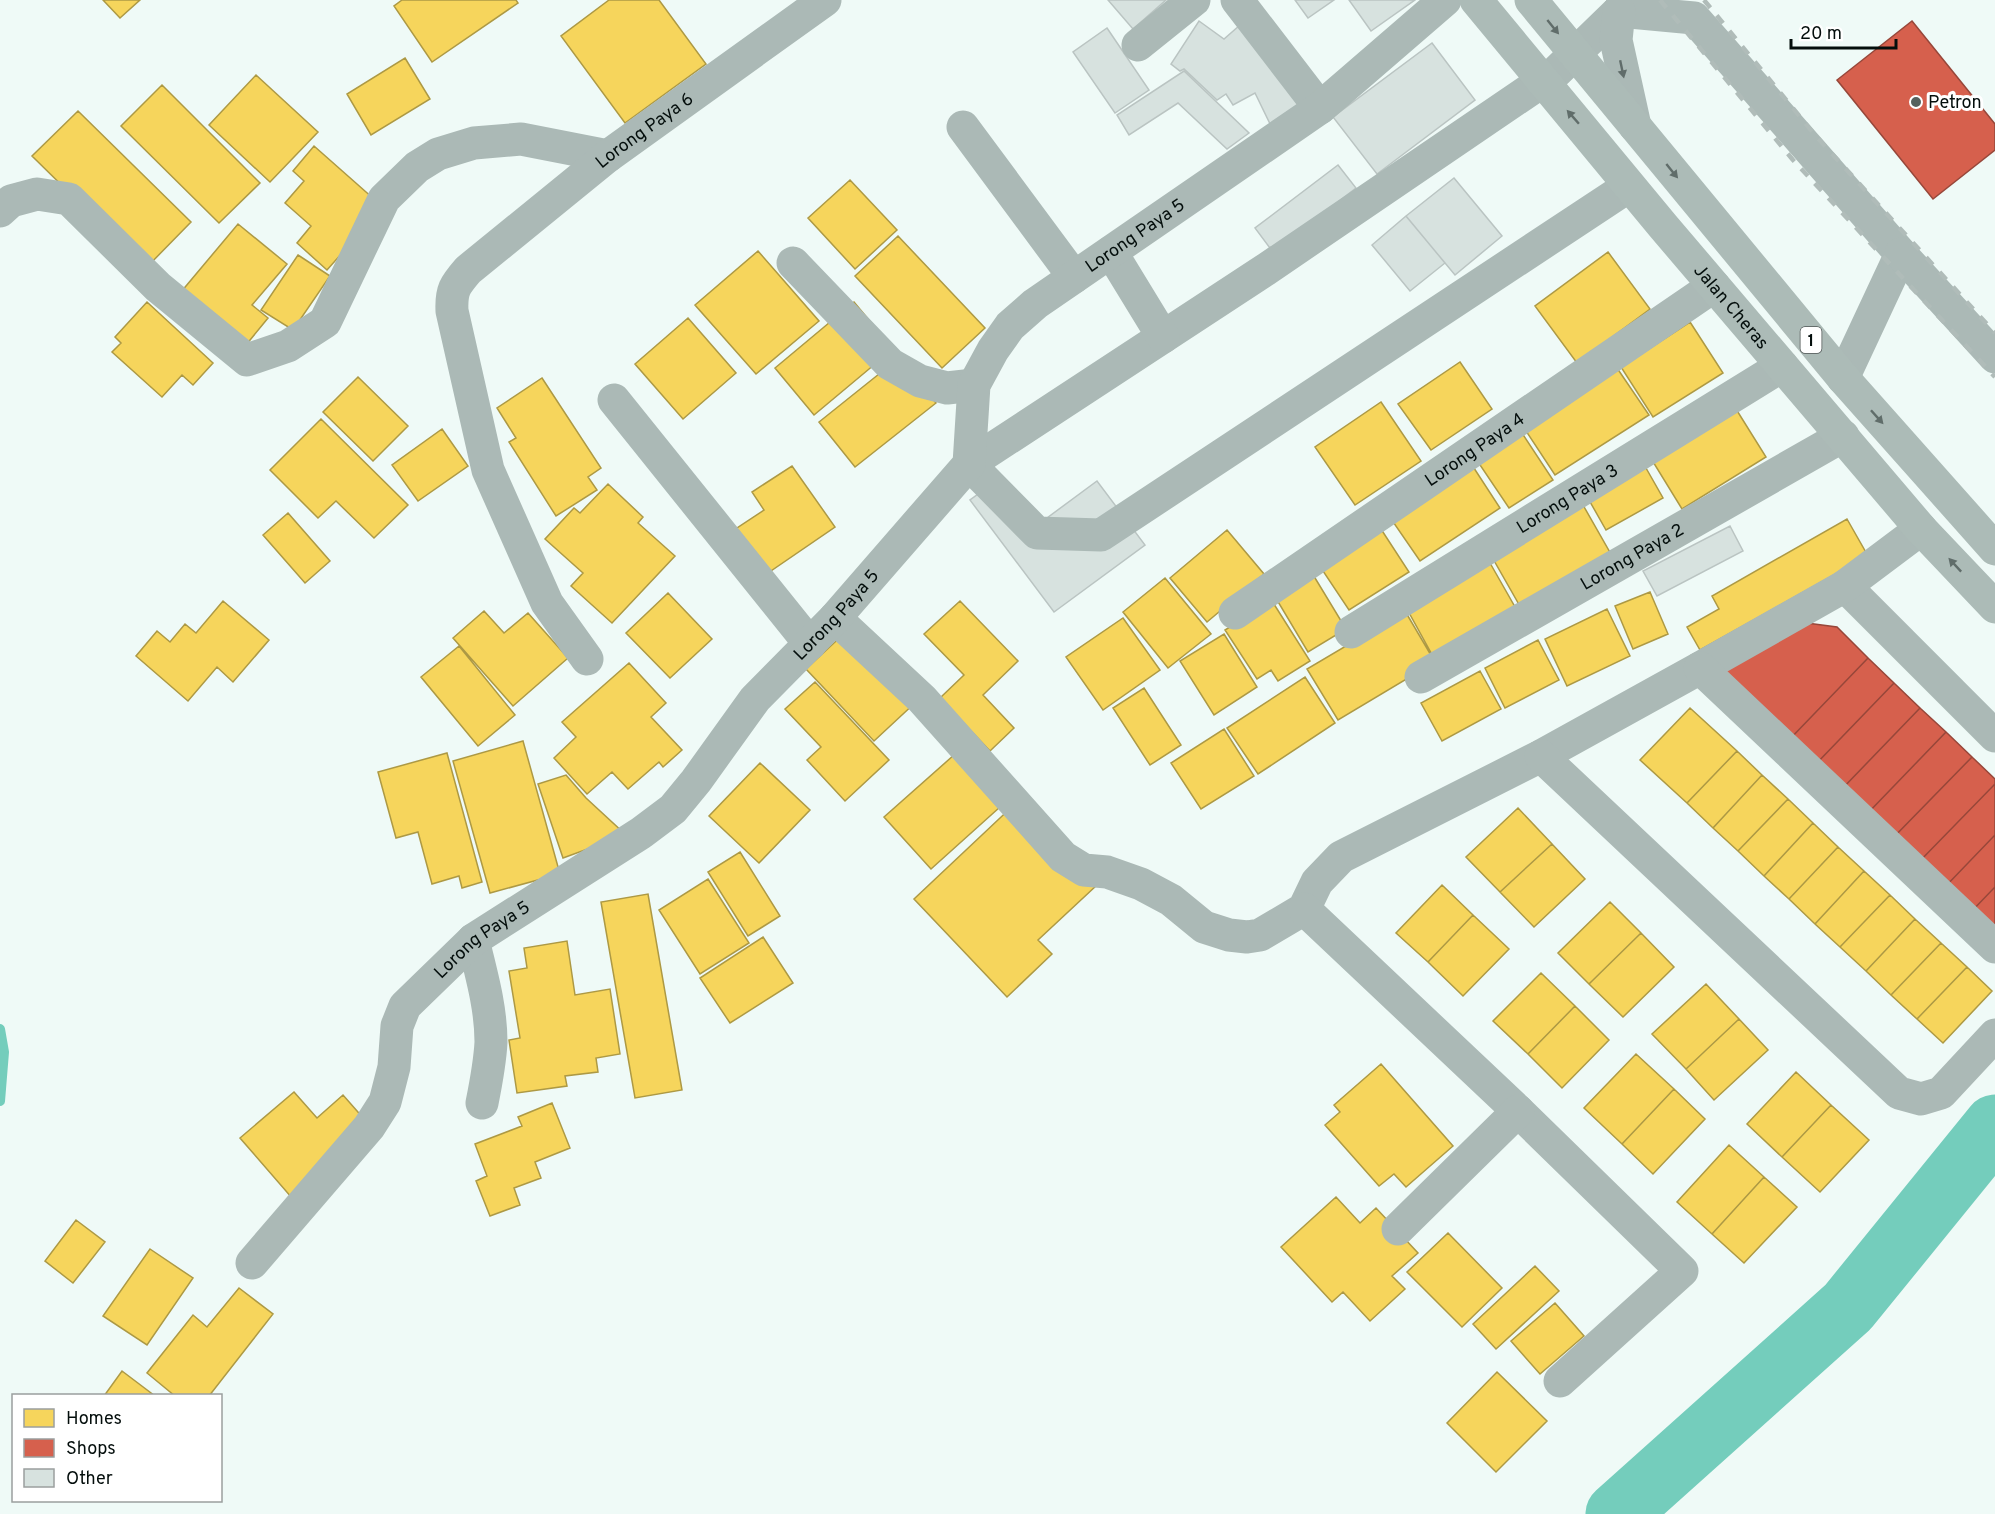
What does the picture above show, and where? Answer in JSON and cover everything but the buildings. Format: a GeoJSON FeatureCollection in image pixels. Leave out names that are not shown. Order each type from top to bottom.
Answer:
{"type":"FeatureCollection","features":[{"type":"Feature","properties":{"kind":"main road","name":"Jalan Cheras"},"geometry":{"type":"LineString","coordinates":[[1476,0],[1629,186],[1921,529],[1995,607]]}},
{"type":"Feature","properties":{"kind":"main road","name":"1"},"geometry":{"type":"LineString","coordinates":[[1531,0],[1843,378],[1995,549]]}},
{"type":"Feature","properties":{"kind":"street","name":"Lorong Paya 6"},"geometry":{"type":"LineString","coordinates":[[587,659],[547,603],[488,470],[452,311],[451,294],[468,270],[608,156],[825,0]]}},
{"type":"Feature","properties":{"kind":"street"},"geometry":{"type":"LineString","coordinates":[[1138,45],[1194,0]]}},
{"type":"Feature","properties":{"kind":"street"},"geometry":{"type":"LineString","coordinates":[[1237,0],[1320,108]]}},
{"type":"Feature","properties":{"kind":"street","name":"Lorong Paya 5"},"geometry":{"type":"LineString","coordinates":[[252,1263],[369,1127],[385,1102],[394,1067],[397,1026],[405,1006],[473,940],[640,833],[673,809],[755,699],[835,618],[969,464],[974,385],[993,350],[1010,326],[1035,304],[1320,108],[1445,0]]}},
{"type":"Feature","properties":{"kind":"street"},"geometry":{"type":"LineString","coordinates":[[1622,6],[1556,72],[1163,337],[969,464],[1037,533],[1101,534],[1629,186]]}},
{"type":"Feature","properties":{"kind":"street"},"geometry":{"type":"LineString","coordinates":[[1622,6],[1616,40],[1635,126]]}},
{"type":"Feature","properties":{"kind":"street"},"geometry":{"type":"LineString","coordinates":[[1622,6],[1694,18],[1901,254],[1995,357]]}},
{"type":"Feature","properties":{"kind":"street"},"geometry":{"type":"LineString","coordinates":[[963,127],[1074,277]]}},
{"type":"Feature","properties":{"kind":"street"},"geometry":{"type":"LineString","coordinates":[[0,211],[11,201],[38,194],[69,199],[158,287],[247,360],[288,346],[325,322],[384,199],[417,167],[438,154],[474,143],[521,139],[608,156]]}},
{"type":"Feature","properties":{"kind":"street"},"geometry":{"type":"LineString","coordinates":[[1111,252],[1163,337]]}},
{"type":"Feature","properties":{"kind":"street"},"geometry":{"type":"LineString","coordinates":[[1843,378],[1901,254]]}},
{"type":"Feature","properties":{"kind":"street"},"geometry":{"type":"LineString","coordinates":[[793,263],[890,364],[920,381],[947,388],[974,385]]}},
{"type":"Feature","properties":{"kind":"street","name":"Lorong Paya 4"},"geometry":{"type":"LineString","coordinates":[[1235,614],[1714,286]]}},
{"type":"Feature","properties":{"kind":"street","name":"Lorong Paya 3"},"geometry":{"type":"LineString","coordinates":[[1351,632],[1782,366]]}},
{"type":"Feature","properties":{"kind":"street"},"geometry":{"type":"LineString","coordinates":[[614,400],[810,644]]}},
{"type":"Feature","properties":{"kind":"street","name":"Lorong Paya 2"},"geometry":{"type":"LineString","coordinates":[[1420,677],[1843,436]]}},
{"type":"Feature","properties":{"kind":"street"},"geometry":{"type":"LineString","coordinates":[[835,618],[922,699],[1063,857],[1084,870],[1107,872],[1141,884],[1171,900],[1204,927],[1229,935],[1246,937],[1260,935],[1304,909],[1317,882],[1341,857],[1541,756],[1845,586],[1921,529]]}},
{"type":"Feature","properties":{"kind":"street"},"geometry":{"type":"LineString","coordinates":[[1845,586],[1995,736]]}},
{"type":"Feature","properties":{"kind":"street"},"geometry":{"type":"LineString","coordinates":[[1700,668],[1995,947]]}},
{"type":"Feature","properties":{"kind":"street"},"geometry":{"type":"LineString","coordinates":[[1541,756],[1899,1094],[1921,1099],[1941,1094],[1995,1035]]}},
{"type":"Feature","properties":{"kind":"street"},"geometry":{"type":"LineString","coordinates":[[1304,909],[1518,1111],[1682,1271],[1560,1381]]}},
{"type":"Feature","properties":{"kind":"street"},"geometry":{"type":"LineString","coordinates":[[473,940],[490,1026],[490,1055],[482,1103]]}},
{"type":"Feature","properties":{"kind":"street"},"geometry":{"type":"LineString","coordinates":[[1398,1228],[1518,1111]]}},
{"type":"Feature","properties":{"kind":"waterway"},"geometry":{"type":"LineString","coordinates":[[0,1029],[4,1052],[0,1101]]}},
{"type":"Feature","properties":{"kind":"waterway"},"geometry":{"type":"LineString","coordinates":[[1617,1514],[1848,1307],[1995,1126]]}},
{"type":"Feature","properties":{"kind":"railway"},"geometry":{"type":"LineString","coordinates":[[1660,0],[1793,160],[1995,377]]}},
{"type":"Feature","properties":{"kind":"railway"},"geometry":{"type":"LineString","coordinates":[[1704,0],[1815,135],[1995,333]]}},
{"type":"Feature","properties":{"kind":"place","name":"Petron"},"geometry":{"type":"Point","coordinates":[1916,102]}}]}
